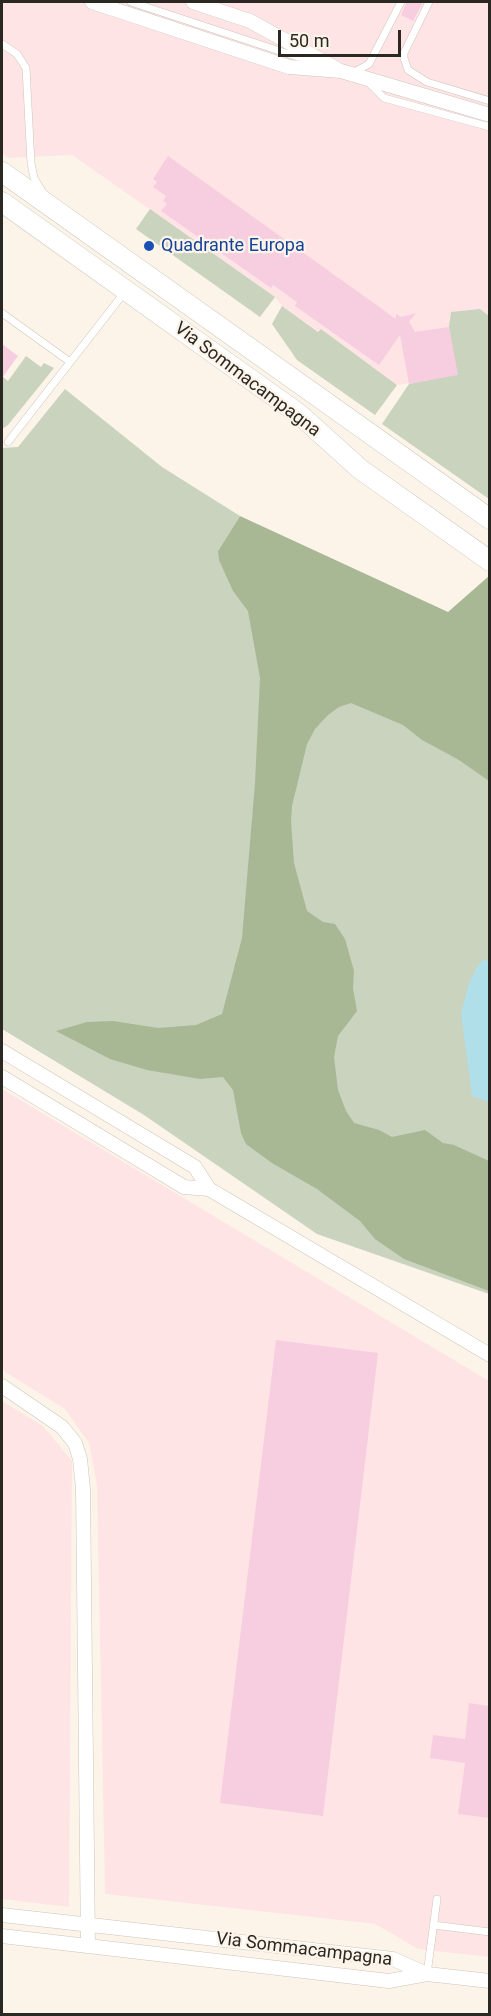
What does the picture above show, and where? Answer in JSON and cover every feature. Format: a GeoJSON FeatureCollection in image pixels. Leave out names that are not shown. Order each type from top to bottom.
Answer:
{"type":"FeatureCollection","features":[{"type":"Feature","properties":{"kind":"street"},"geometry":{"type":"LineString","coordinates":[[93,2],[289,67],[344,72]]}},
{"type":"Feature","properties":{"kind":"street"},"geometry":{"type":"LineString","coordinates":[[193,2],[250,21],[344,72],[489,116]]}},
{"type":"Feature","properties":{"kind":"street","name":"Via Sommacampagna"},"geometry":{"type":"LineString","coordinates":[[2,172],[489,519]]}},
{"type":"Feature","properties":{"kind":"street","name":"Via Sommacampagna"},"geometry":{"type":"LineString","coordinates":[[2,202],[298,414],[360,469],[489,561]]}},
{"type":"Feature","properties":{"kind":"street"},"geometry":{"type":"LineString","coordinates":[[2,1051],[195,1167],[209,1188],[489,1355]]}},
{"type":"Feature","properties":{"kind":"street"},"geometry":{"type":"LineString","coordinates":[[2,1077],[184,1187],[209,1188]]}},
{"type":"Feature","properties":{"kind":"street"},"geometry":{"type":"LineString","coordinates":[[2,1386],[62,1426],[75,1443],[80,1459],[83,1489],[88,1946]]}},
{"type":"Feature","properties":{"kind":"street","name":"Via Sommacampagna"},"geometry":{"type":"LineString","coordinates":[[2,1915],[393,1959],[428,1974]]}},
{"type":"Feature","properties":{"kind":"street","name":"Via Sommacampagna"},"geometry":{"type":"LineString","coordinates":[[2,1936],[389,1981],[428,1974]]}},
{"type":"Feature","properties":{"kind":"street"},"geometry":{"type":"LineString","coordinates":[[428,1974],[489,1981]]}},
{"type":"Feature","properties":{"kind":"lane"},"geometry":{"type":"LineString","coordinates":[[131,2],[344,72],[359,71],[369,64],[401,2]]}},
{"type":"Feature","properties":{"kind":"lane"},"geometry":{"type":"LineString","coordinates":[[429,2],[406,46],[404,58],[408,70],[427,82],[489,101]]}},
{"type":"Feature","properties":{"kind":"lane"},"geometry":{"type":"LineString","coordinates":[[2,44],[17,54],[26,68],[31,163],[34,178],[61,213]]}},
{"type":"Feature","properties":{"kind":"lane"},"geometry":{"type":"LineString","coordinates":[[362,78],[384,98],[489,128]]}},
{"type":"Feature","properties":{"kind":"lane"},"geometry":{"type":"LineString","coordinates":[[8,442],[126,291]]}},
{"type":"Feature","properties":{"kind":"lane"},"geometry":{"type":"LineString","coordinates":[[2,313],[70,362]]}},
{"type":"Feature","properties":{"kind":"lane"},"geometry":{"type":"LineString","coordinates":[[428,1974],[436,1899]]}},
{"type":"Feature","properties":{"kind":"lane"},"geometry":{"type":"LineString","coordinates":[[433,1925],[489,1932]]}},
{"type":"Feature","properties":{"kind":"shaded area"},"geometry":{"type":"Polygon","coordinates":[[[2,2],[489,2],[489,316],[458,375],[397,385],[321,329],[319,332],[282,306],[275,297],[72,155],[8,158],[2,153],[2,2]]]}},
{"type":"Feature","properties":{"kind":"shaded area"},"geometry":{"type":"Polygon","coordinates":[[[2,1089],[489,1381],[489,1957],[418,1949],[375,1924],[105,1894],[97,1485],[89,1443],[65,1409],[2,1368],[2,1089]]]}},
{"type":"Feature","properties":{"kind":"shaded area"},"geometry":{"type":"Polygon","coordinates":[[[2,1401],[43,1426],[72,1461],[69,1907],[2,1899],[2,1401]]]}},
{"type":"Feature","properties":{"kind":"green space"},"geometry":{"type":"Polygon","coordinates":[[[150,209],[275,297],[260,317],[136,229],[150,209]]]}},
{"type":"Feature","properties":{"kind":"green space"},"geometry":{"type":"Polygon","coordinates":[[[282,306],[318,332],[321,329],[397,385],[375,415],[297,360],[272,324],[282,306]]]}},
{"type":"Feature","properties":{"kind":"green space"},"geometry":{"type":"Polygon","coordinates":[[[480,309],[489,316],[489,499],[382,424],[409,384],[457,374],[449,327],[451,312],[480,309]]]}},
{"type":"Feature","properties":{"kind":"green space"},"geometry":{"type":"Polygon","coordinates":[[[26,356],[41,367],[44,363],[54,368],[8,425],[2,429],[2,376],[8,381],[26,356]]]}},
{"type":"Feature","properties":{"kind":"green space"},"geometry":{"type":"Polygon","coordinates":[[[65,389],[162,467],[240,516],[218,551],[489,636],[489,1294],[317,1234],[144,1115],[2,1029],[2,448],[18,447],[65,389]]]}},
{"type":"Feature","properties":{"kind":"green space"},"geometry":{"type":"Polygon","coordinates":[[[240,516],[448,612],[489,576],[489,781],[459,760],[422,740],[403,725],[351,703],[339,707],[328,715],[315,729],[307,744],[292,806],[291,821],[294,863],[307,911],[323,922],[335,924],[345,939],[354,971],[353,988],[357,1011],[338,1036],[334,1057],[338,1090],[346,1111],[354,1123],[379,1130],[392,1137],[425,1130],[443,1143],[454,1145],[489,1161],[489,1291],[404,1259],[375,1239],[360,1221],[317,1189],[272,1163],[246,1144],[241,1133],[233,1090],[223,1077],[200,1079],[147,1070],[110,1059],[56,1031],[87,1022],[113,1021],[158,1028],[196,1025],[222,1014],[242,938],[255,783],[260,678],[248,611],[233,591],[219,560],[218,551],[240,516]]]}},
{"type":"Feature","properties":{"kind":"water"},"geometry":{"type":"Polygon","coordinates":[[[484,959],[490,963],[489,1102],[472,1096],[461,1013],[469,983],[484,959]]]}},
{"type":"Feature","properties":{"kind":"building"},"geometry":{"type":"Polygon","coordinates":[[[407,2],[423,2],[413,21],[401,15],[407,2]]]}},
{"type":"Feature","properties":{"kind":"building"},"geometry":{"type":"Polygon","coordinates":[[[168,156],[396,319],[396,314],[401,317],[416,313],[409,322],[415,332],[449,327],[458,375],[409,384],[400,335],[379,365],[295,306],[297,302],[273,285],[271,288],[161,211],[167,204],[163,201],[166,196],[153,187],[157,182],[153,179],[168,156]]]}},
{"type":"Feature","properties":{"kind":"building"},"geometry":{"type":"Polygon","coordinates":[[[2,344],[18,356],[2,378],[2,344]]]}},
{"type":"Feature","properties":{"kind":"building"},"geometry":{"type":"Polygon","coordinates":[[[276,1340],[378,1353],[323,1816],[220,1803],[276,1340]]]}},
{"type":"Feature","properties":{"kind":"building"},"geometry":{"type":"Polygon","coordinates":[[[469,1703],[489,1706],[489,1818],[458,1814],[465,1763],[430,1758],[433,1735],[465,1739],[469,1703]]]}},
{"type":"Feature","properties":{"kind":"place","name":"Quadrante Europa"},"geometry":{"type":"Point","coordinates":[149,246]}}]}
